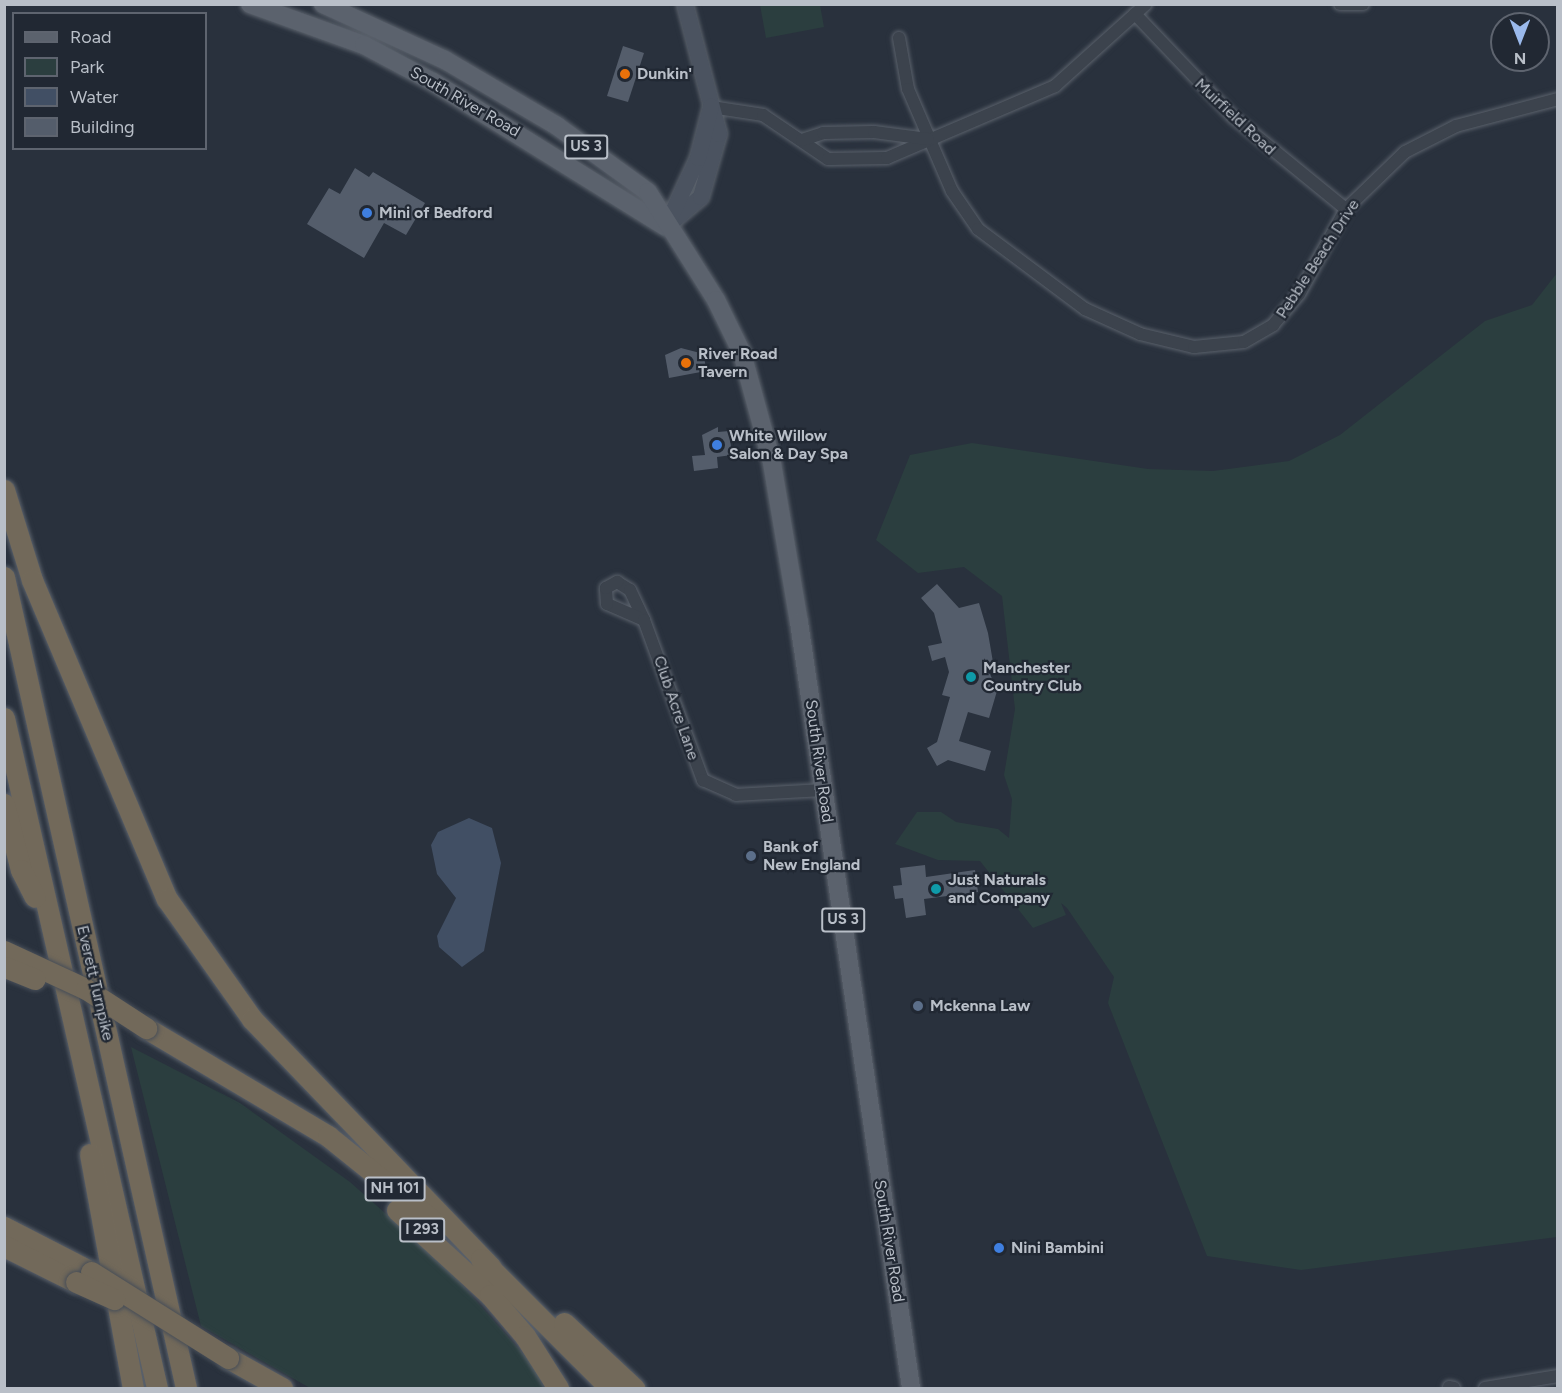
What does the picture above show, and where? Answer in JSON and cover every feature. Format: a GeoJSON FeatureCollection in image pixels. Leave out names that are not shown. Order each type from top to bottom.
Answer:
{"type":"FeatureCollection","features":[{"type":"Feature","properties":{"kind":"highway"},"geometry":{"type":"LineString","coordinates":[[4,490],[32,580],[167,899],[252,1018],[491,1267]]}},
{"type":"Feature","properties":{"kind":"highway","name":"Everett Turnpike"},"geometry":{"type":"LineString","coordinates":[[4,577],[186,1389]]}},
{"type":"Feature","properties":{"kind":"highway","name":"Everett Turnpike"},"geometry":{"type":"LineString","coordinates":[[4,718],[47,922],[74,1026],[157,1389]]}},
{"type":"Feature","properties":{"kind":"highway"},"geometry":{"type":"LineString","coordinates":[[4,804],[21,870],[47,922]]}},
{"type":"Feature","properties":{"kind":"highway"},"geometry":{"type":"LineString","coordinates":[[4,951],[86,989],[146,1028]]}},
{"type":"Feature","properties":{"kind":"highway","name":"I 293"},"geometry":{"type":"LineString","coordinates":[[5,967],[146,1028],[261,1096],[428,1235],[490,1295],[558,1389]]}},
{"type":"Feature","properties":{"kind":"highway"},"geometry":{"type":"LineString","coordinates":[[74,1026],[72,1059],[133,1389]]}},
{"type":"Feature","properties":{"kind":"highway","name":"NH 101"},"geometry":{"type":"LineString","coordinates":[[261,1096],[328,1136],[491,1267],[610,1389]]}},
{"type":"Feature","properties":{"kind":"highway"},"geometry":{"type":"LineString","coordinates":[[4,1227],[83,1277]]}},
{"type":"Feature","properties":{"kind":"highway"},"geometry":{"type":"LineString","coordinates":[[4,1246],[83,1277],[152,1309],[228,1358],[282,1389]]}},
{"type":"Feature","properties":{"kind":"highway"},"geometry":{"type":"LineString","coordinates":[[518,1296],[562,1321],[634,1389]]}},
{"type":"Feature","properties":{"kind":"main road","name":"South River Road"},"geometry":{"type":"LineString","coordinates":[[250,4],[364,45],[433,82],[666,227]]}},
{"type":"Feature","properties":{"kind":"main road","name":"South River Road"},"geometry":{"type":"LineString","coordinates":[[322,4],[445,60],[557,126],[648,192],[666,227],[730,326],[760,410],[822,790],[911,1389]]}},
{"type":"Feature","properties":{"kind":"street"},"geometry":{"type":"LineString","coordinates":[[666,227],[698,158],[711,107],[685,4]]}},
{"type":"Feature","properties":{"kind":"street"},"geometry":{"type":"LineString","coordinates":[[711,107],[763,115],[802,140],[821,157],[845,161],[887,158],[1055,86],[1146,4]]}},
{"type":"Feature","properties":{"kind":"street"},"geometry":{"type":"LineString","coordinates":[[1340,4],[1363,4]]}},
{"type":"Feature","properties":{"kind":"street","name":"Muirfield Road"},"geometry":{"type":"LineString","coordinates":[[1135,14],[1233,117],[1346,209]]}},
{"type":"Feature","properties":{"kind":"street","name":"Pebble Beach Drive"},"geometry":{"type":"LineString","coordinates":[[899,38],[908,89],[929,139],[959,204],[990,239],[1085,309],[1140,334],[1194,347],[1244,342],[1273,326],[1299,294],[1346,209],[1387,166],[1430,138],[1476,119],[1557,99]]}},
{"type":"Feature","properties":{"kind":"street"},"geometry":{"type":"LineString","coordinates":[[802,140],[823,133],[874,132],[929,139]]}},
{"type":"Feature","properties":{"kind":"street","name":"Club Acre Lane"},"geometry":{"type":"LineString","coordinates":[[644,620],[703,780],[736,795],[822,790]]}},
{"type":"Feature","properties":{"kind":"street"},"geometry":{"type":"LineString","coordinates":[[1485,1389],[1539,1384],[1557,1376]]}},
{"type":"Feature","properties":{"kind":"green space"},"geometry":{"type":"Polygon","coordinates":[[[760,5],[820,5],[824,27],[766,38],[760,5]]]}},
{"type":"Feature","properties":{"kind":"green space","name":"Manchester Country Club"},"geometry":{"type":"Polygon","coordinates":[[[1557,273],[1557,1237],[1301,1270],[1207,1256],[1108,1003],[1114,977],[1067,908],[1061,903],[1066,915],[1033,928],[980,861],[938,860],[895,844],[917,812],[941,812],[956,822],[998,829],[1009,838],[1012,799],[1004,775],[1015,709],[1002,596],[964,567],[918,573],[876,540],[910,455],[972,443],[1148,469],[1213,471],[1289,461],[1340,435],[1485,321],[1532,305],[1557,273]]]}},
{"type":"Feature","properties":{"kind":"green space"},"geometry":{"type":"Polygon","coordinates":[[[131,1047],[240,1103],[350,1182],[448,1269],[534,1366],[544,1388],[310,1388],[201,1326],[131,1047]]]}},
{"type":"Feature","properties":{"kind":"water"},"geometry":{"type":"Polygon","coordinates":[[[469,818],[492,828],[501,863],[484,951],[462,967],[439,947],[437,936],[456,898],[437,874],[431,845],[438,832],[469,818]]]}},
{"type":"Feature","properties":{"kind":"building","name":"Dunkin'"},"geometry":{"type":"Polygon","coordinates":[[[623,46],[644,53],[628,102],[607,96],[623,46]]]}},
{"type":"Feature","properties":{"kind":"building","name":"Mini of Bedford"},"geometry":{"type":"Polygon","coordinates":[[[355,168],[369,177],[373,172],[425,203],[406,235],[384,223],[364,258],[307,224],[329,188],[340,194],[355,168]]]}},
{"type":"Feature","properties":{"kind":"building","name":"River Road Tavern"},"geometry":{"type":"Polygon","coordinates":[[[681,348],[704,354],[706,371],[669,378],[665,355],[681,348]]]}},
{"type":"Feature","properties":{"kind":"building","name":"White Willow Salon & Day Spa"},"geometry":{"type":"Polygon","coordinates":[[[718,427],[718,432],[729,431],[732,455],[717,457],[718,468],[694,471],[692,456],[705,455],[702,435],[718,427]]]}},
{"type":"Feature","properties":{"kind":"building","name":"Manchester Country Club"},"geometry":{"type":"Polygon","coordinates":[[[937,584],[959,608],[979,603],[988,633],[994,668],[988,669],[997,691],[989,718],[968,712],[959,741],[991,751],[985,771],[948,760],[937,766],[927,748],[937,742],[950,697],[942,695],[949,672],[945,657],[932,661],[928,646],[942,643],[934,613],[921,598],[937,584]]]}},
{"type":"Feature","properties":{"kind":"building","name":"Just Naturals and Company"},"geometry":{"type":"Polygon","coordinates":[[[925,865],[926,877],[975,870],[978,892],[924,899],[926,915],[906,918],[903,898],[895,899],[893,886],[902,885],[900,868],[925,865]]]}},
{"type":"Feature","properties":{"kind":"place","name":"Dunkin'"},"geometry":{"type":"Point","coordinates":[625,74]}},
{"type":"Feature","properties":{"kind":"place","name":"Mini of Bedford"},"geometry":{"type":"Point","coordinates":[367,213]}},
{"type":"Feature","properties":{"kind":"place","name":"River Road Tavern"},"geometry":{"type":"Point","coordinates":[686,363]}},
{"type":"Feature","properties":{"kind":"place","name":"White Willow Salon & Day Spa"},"geometry":{"type":"Point","coordinates":[717,445]}},
{"type":"Feature","properties":{"kind":"place","name":"Manchester Country Club"},"geometry":{"type":"Point","coordinates":[971,677]}},
{"type":"Feature","properties":{"kind":"place","name":"Bank of New England"},"geometry":{"type":"Point","coordinates":[751,856]}},
{"type":"Feature","properties":{"kind":"place","name":"Just Naturals and Company"},"geometry":{"type":"Point","coordinates":[936,889]}},
{"type":"Feature","properties":{"kind":"place","name":"Mckenna Law"},"geometry":{"type":"Point","coordinates":[918,1006]}},
{"type":"Feature","properties":{"kind":"place","name":"Nini Bambini"},"geometry":{"type":"Point","coordinates":[999,1248]}}]}
